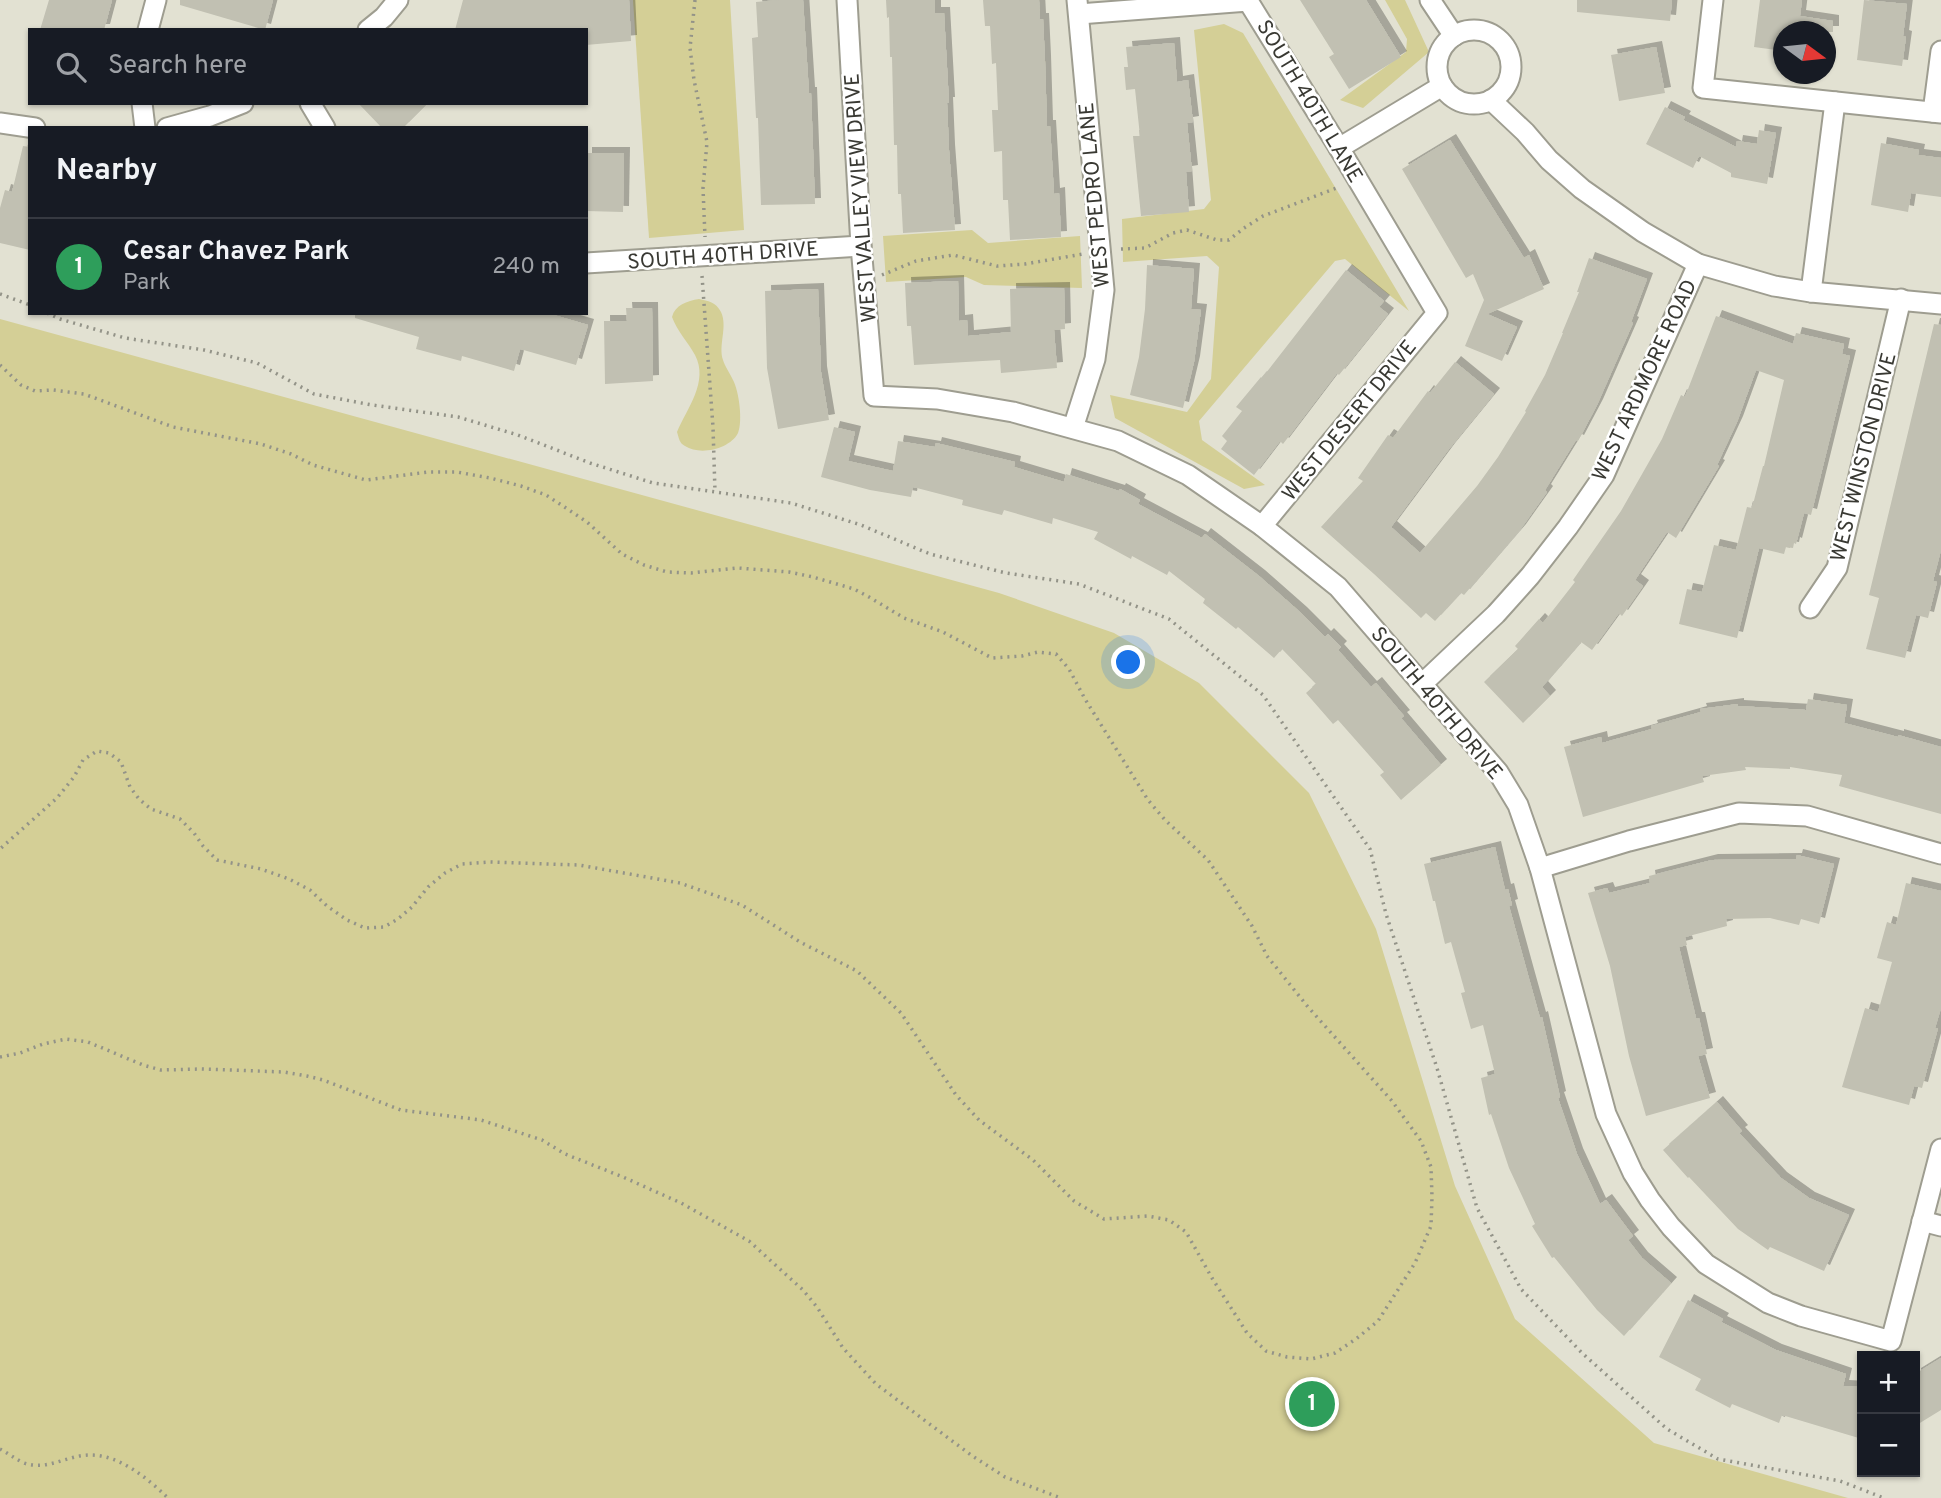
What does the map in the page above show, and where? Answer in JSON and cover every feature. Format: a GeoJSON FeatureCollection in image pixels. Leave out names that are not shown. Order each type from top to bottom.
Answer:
{"type":"FeatureCollection","features":[{"type":"Feature","properties":{"kind":"street"},"geometry":{"type":"LineString","coordinates":[[149,28],[156,0]]}},
{"type":"Feature","properties":{"kind":"street"},"geometry":{"type":"LineString","coordinates":[[370,28],[398,0]]}},
{"type":"Feature","properties":{"kind":"street","name":"WEST VALLEY VIEW DRIVE"},"geometry":{"type":"LineString","coordinates":[[847,0],[861,246],[874,396]]}},
{"type":"Feature","properties":{"kind":"street"},"geometry":{"type":"LineString","coordinates":[[1430,0],[1454,36]]}},
{"type":"Feature","properties":{"kind":"street"},"geometry":{"type":"LineString","coordinates":[[1713,0],[1703,89],[1937,113],[1941,51]]}},
{"type":"Feature","properties":{"kind":"street","name":"SOUTH 40TH LANE"},"geometry":{"type":"LineString","coordinates":[[1078,7],[1248,1],[1437,313]]}},
{"type":"Feature","properties":{"kind":"street","name":"WEST PEDRO LANE"},"geometry":{"type":"LineString","coordinates":[[1073,428],[1095,359],[1104,290],[1078,7]]}},
{"type":"Feature","properties":{"kind":"street"},"geometry":{"type":"LineString","coordinates":[[1477,30],[1498,39],[1506,48],[1511,71],[1501,92],[1491,100],[1481,104],[1459,101],[1449,95],[1442,86],[1437,76],[1439,53],[1445,43],[1454,36],[1477,30]]}},
{"type":"Feature","properties":{"kind":"street"},"geometry":{"type":"LineString","coordinates":[[1339,148],[1442,86]]}},
{"type":"Feature","properties":{"kind":"street"},"geometry":{"type":"LineString","coordinates":[[1491,100],[1525,132],[1549,160],[1582,189],[1643,232],[1698,264],[1774,286],[1941,304]]}},
{"type":"Feature","properties":{"kind":"street"},"geometry":{"type":"LineString","coordinates":[[1811,292],[1835,102]]}},
{"type":"Feature","properties":{"kind":"street"},"geometry":{"type":"LineString","coordinates":[[142,105],[145,126]]}},
{"type":"Feature","properties":{"kind":"street"},"geometry":{"type":"LineString","coordinates":[[174,126],[238,105]]}},
{"type":"Feature","properties":{"kind":"street"},"geometry":{"type":"LineString","coordinates":[[311,105],[324,126]]}},
{"type":"Feature","properties":{"kind":"street"},"geometry":{"type":"LineString","coordinates":[[0,123],[28,127]]}},
{"type":"Feature","properties":{"kind":"street","name":"SOUTH 40TH DRIVE"},"geometry":{"type":"LineString","coordinates":[[588,263],[861,246]]}},
{"type":"Feature","properties":{"kind":"street","name":"WEST ARDMORE ROAD"},"geometry":{"type":"LineString","coordinates":[[1422,684],[1496,614],[1530,576],[1604,475],[1698,264]]}},
{"type":"Feature","properties":{"kind":"street","name":"WEST WINSTON DRIVE"},"geometry":{"type":"LineString","coordinates":[[1810,608],[1838,568],[1901,299]]}},
{"type":"Feature","properties":{"kind":"street","name":"WEST DESERT DRIVE"},"geometry":{"type":"LineString","coordinates":[[1262,527],[1437,313]]}},
{"type":"Feature","properties":{"kind":"street","name":"SOUTH 40TH DRIVE"},"geometry":{"type":"LineString","coordinates":[[874,396],[937,400],[1013,411],[1118,441],[1188,475],[1262,527],[1338,587],[1498,772],[1518,805],[1540,868],[1606,1114],[1633,1173],[1650,1200],[1706,1264],[1768,1303],[1801,1316],[1891,1341],[1932,1224]]}},
{"type":"Feature","properties":{"kind":"street"},"geometry":{"type":"LineString","coordinates":[[1540,868],[1629,841],[1739,813],[1807,816],[1941,854]]}},
{"type":"Feature","properties":{"kind":"street"},"geometry":{"type":"LineString","coordinates":[[1932,1224],[1941,1149]]}},
{"type":"Feature","properties":{"kind":"path"},"geometry":{"type":"LineString","coordinates":[[695,0],[690,48],[707,142],[703,188],[702,281],[715,493]]}},
{"type":"Feature","properties":{"kind":"path"},"geometry":{"type":"LineString","coordinates":[[864,281],[916,261],[953,255],[997,266],[1025,264],[1087,253],[1100,248],[1145,248],[1173,233],[1187,230],[1217,240],[1229,240],[1263,216],[1340,187],[1357,177]]}},
{"type":"Feature","properties":{"kind":"path"},"geometry":{"type":"LineString","coordinates":[[0,294],[28,304]]}},
{"type":"Feature","properties":{"kind":"path"},"geometry":{"type":"LineString","coordinates":[[51,315],[125,338],[204,350],[257,363],[314,394],[458,417],[518,435],[590,463],[653,483],[791,503],[861,524],[930,554],[1006,573],[1079,584],[1169,618],[1263,695],[1370,849],[1386,914],[1437,1069],[1477,1208],[1521,1289],[1582,1353],[1667,1429],[1718,1459],[1840,1481],[1884,1498]]}},
{"type":"Feature","properties":{"kind":"path"},"geometry":{"type":"LineString","coordinates":[[0,365],[21,385],[35,391],[84,394],[173,427],[261,444],[313,465],[366,480],[428,472],[457,472],[521,486],[546,495],[587,522],[622,554],[667,572],[691,573],[738,568],[789,572],[813,577],[854,589],[904,618],[943,632],[992,658],[1011,658],[1038,652],[1056,654],[1069,669],[1148,800],[1165,820],[1208,860],[1252,926],[1266,956],[1392,1101],[1421,1141],[1430,1167],[1431,1226],[1415,1263],[1378,1321],[1335,1353],[1311,1359],[1287,1357],[1266,1351],[1247,1333],[1186,1232],[1169,1220],[1148,1216],[1104,1219],[1074,1201],[1033,1160],[979,1120],[956,1096],[901,1013],[857,971],[800,942],[742,905],[680,883],[579,865],[489,862],[462,864],[445,873],[398,919],[384,927],[365,928],[347,920],[310,890],[289,878],[217,860],[180,819],[151,808],[139,799],[130,787],[121,762],[109,753],[97,751],[83,760],[74,777],[57,798],[0,849]]}},
{"type":"Feature","properties":{"kind":"path"},"geometry":{"type":"LineString","coordinates":[[0,1057],[66,1038],[88,1042],[161,1070],[284,1072],[307,1076],[401,1110],[481,1120],[542,1140],[565,1154],[681,1203],[749,1241],[803,1290],[843,1348],[876,1384],[1005,1477],[1061,1498]]}},
{"type":"Feature","properties":{"kind":"path"},"geometry":{"type":"LineString","coordinates":[[0,1448],[21,1462],[36,1466],[88,1455],[121,1463],[136,1471],[169,1498]]}},
{"type":"Feature","properties":{"kind":"shaded area"},"geometry":{"type":"Polygon","coordinates":[[[633,0],[730,0],[744,230],[649,238],[633,0]]]}},
{"type":"Feature","properties":{"kind":"shaded area"},"geometry":{"type":"Polygon","coordinates":[[[1385,0],[1405,0],[1429,52],[1363,108],[1340,100],[1406,52],[1407,39],[1385,0]]]}},
{"type":"Feature","properties":{"kind":"shaded area"},"geometry":{"type":"Polygon","coordinates":[[[1224,24],[1243,33],[1409,311],[1345,259],[1335,261],[1199,421],[1202,440],[1265,485],[1244,489],[1115,418],[1110,395],[1187,412],[1211,379],[1219,267],[1207,256],[1123,262],[1122,219],[1204,209],[1211,200],[1194,30],[1224,24]]]}},
{"type":"Feature","properties":{"kind":"shaded area"},"geometry":{"type":"Polygon","coordinates":[[[972,230],[988,243],[1080,236],[1082,288],[984,285],[966,277],[886,282],[883,236],[972,230]]]}},
{"type":"Feature","properties":{"kind":"shaded area"},"geometry":{"type":"Polygon","coordinates":[[[699,299],[709,301],[721,312],[724,324],[722,354],[739,398],[740,414],[738,433],[734,439],[722,447],[706,450],[691,449],[683,445],[677,432],[695,395],[700,375],[695,355],[672,317],[682,304],[699,299]]]}},
{"type":"Feature","properties":{"kind":"shaded area"},"geometry":{"type":"Polygon","coordinates":[[[0,319],[999,593],[1114,633],[1199,683],[1309,793],[1376,929],[1455,1186],[1515,1319],[1654,1443],[1848,1498],[0,1498],[0,319]]]}},
{"type":"Feature","properties":{"kind":"building"},"geometry":{"type":"Polygon","coordinates":[[[49,0],[112,0],[105,28],[41,28],[49,0]]]}},
{"type":"Feature","properties":{"kind":"building"},"geometry":{"type":"Polygon","coordinates":[[[180,0],[273,0],[266,28],[180,5],[180,0]]]}},
{"type":"Feature","properties":{"kind":"building"},"geometry":{"type":"Polygon","coordinates":[[[463,0],[629,0],[631,41],[588,45],[588,28],[456,28],[463,0]]]}},
{"type":"Feature","properties":{"kind":"building"},"geometry":{"type":"Polygon","coordinates":[[[803,0],[811,93],[815,204],[761,205],[752,38],[758,37],[756,2],[803,0]]]}},
{"type":"Feature","properties":{"kind":"building"},"geometry":{"type":"Polygon","coordinates":[[[886,0],[935,0],[935,13],[944,13],[955,230],[903,233],[901,194],[898,194],[897,145],[894,145],[892,57],[886,0]]]}},
{"type":"Feature","properties":{"kind":"building"},"geometry":{"type":"Polygon","coordinates":[[[983,0],[1039,0],[1040,19],[1043,19],[1047,126],[1050,126],[1054,194],[1059,193],[1061,237],[1010,240],[1008,200],[1003,200],[1002,151],[994,152],[992,110],[998,110],[996,63],[992,64],[990,26],[985,26],[983,0]]]}},
{"type":"Feature","properties":{"kind":"building"},"geometry":{"type":"Polygon","coordinates":[[[1300,0],[1366,0],[1401,57],[1349,89],[1329,57],[1334,54],[1300,0]]]}},
{"type":"Feature","properties":{"kind":"building"},"geometry":{"type":"Polygon","coordinates":[[[1577,0],[1672,0],[1670,21],[1577,12],[1577,0]]]}},
{"type":"Feature","properties":{"kind":"building"},"geometry":{"type":"Polygon","coordinates":[[[1760,0],[1802,0],[1800,16],[1833,21],[1773,21],[1773,50],[1754,47],[1760,0]]]}},
{"type":"Feature","properties":{"kind":"building"},"geometry":{"type":"Polygon","coordinates":[[[1864,0],[1907,4],[1902,66],[1857,60],[1864,0]]]}},
{"type":"Feature","properties":{"kind":"building"},"geometry":{"type":"Polygon","coordinates":[[[1174,43],[1177,82],[1188,80],[1193,122],[1187,123],[1192,171],[1186,172],[1189,212],[1141,216],[1133,136],[1140,136],[1135,89],[1126,90],[1126,47],[1174,43]]]}},
{"type":"Feature","properties":{"kind":"building"},"geometry":{"type":"Polygon","coordinates":[[[1656,47],[1665,93],[1619,101],[1611,55],[1656,47]]]}},
{"type":"Feature","properties":{"kind":"building"},"geometry":{"type":"Polygon","coordinates":[[[360,105],[426,105],[405,126],[380,126],[360,105]]]}},
{"type":"Feature","properties":{"kind":"building"},"geometry":{"type":"Polygon","coordinates":[[[1665,107],[1685,117],[1683,120],[1736,147],[1737,141],[1757,144],[1759,130],[1776,133],[1767,184],[1731,177],[1731,173],[1699,156],[1693,168],[1646,144],[1665,107]]]}},
{"type":"Feature","properties":{"kind":"building"},"geometry":{"type":"Polygon","coordinates":[[[1450,140],[1524,258],[1529,255],[1544,289],[1487,314],[1517,327],[1502,361],[1465,346],[1484,300],[1473,274],[1466,278],[1402,169],[1450,140]]]}},
{"type":"Feature","properties":{"kind":"building"},"geometry":{"type":"Polygon","coordinates":[[[1881,143],[1919,150],[1918,155],[1941,158],[1941,197],[1911,193],[1908,212],[1871,205],[1881,143]]]}},
{"type":"Feature","properties":{"kind":"building"},"geometry":{"type":"Polygon","coordinates":[[[23,146],[28,147],[28,250],[0,243],[0,208],[5,190],[12,192],[23,146]]]}},
{"type":"Feature","properties":{"kind":"building"},"geometry":{"type":"Polygon","coordinates":[[[588,153],[624,153],[623,212],[588,211],[588,153]]]}},
{"type":"Feature","properties":{"kind":"building"},"geometry":{"type":"Polygon","coordinates":[[[1589,258],[1647,279],[1631,322],[1633,323],[1597,405],[1578,441],[1576,440],[1545,490],[1547,492],[1520,530],[1464,595],[1461,593],[1435,621],[1426,613],[1421,618],[1321,527],[1363,481],[1358,478],[1388,435],[1393,438],[1428,391],[1430,393],[1455,362],[1494,394],[1391,527],[1420,553],[1477,486],[1526,412],[1563,333],[1589,258]]]}},
{"type":"Feature","properties":{"kind":"building"},"geometry":{"type":"Polygon","coordinates":[[[1147,265],[1194,269],[1191,309],[1201,310],[1194,362],[1183,408],[1130,395],[1139,357],[1147,265]]]}},
{"type":"Feature","properties":{"kind":"building"},"geometry":{"type":"Polygon","coordinates":[[[1346,270],[1384,301],[1379,307],[1388,314],[1339,375],[1337,373],[1283,444],[1280,441],[1254,475],[1221,449],[1227,441],[1222,436],[1242,411],[1236,407],[1262,378],[1346,270]]]}},
{"type":"Feature","properties":{"kind":"building"},"geometry":{"type":"Polygon","coordinates":[[[958,281],[959,321],[967,320],[968,336],[1011,332],[1010,289],[1064,288],[1065,329],[1054,330],[1057,368],[1001,373],[1000,360],[914,365],[911,326],[907,326],[905,283],[958,281]]]}},
{"type":"Feature","properties":{"kind":"building"},"geometry":{"type":"Polygon","coordinates":[[[818,289],[821,372],[829,420],[778,429],[767,368],[765,291],[818,289]]]}},
{"type":"Feature","properties":{"kind":"building"},"geometry":{"type":"Polygon","coordinates":[[[626,308],[652,308],[653,381],[605,384],[604,321],[627,321],[626,308]]]}},
{"type":"Feature","properties":{"kind":"building"},"geometry":{"type":"Polygon","coordinates":[[[355,315],[554,315],[588,325],[576,365],[520,349],[514,371],[462,356],[461,361],[416,349],[419,337],[355,318],[355,315]]]}},
{"type":"Feature","properties":{"kind":"building"},"geometry":{"type":"Polygon","coordinates":[[[1716,316],[1793,344],[1796,333],[1844,344],[1842,354],[1850,356],[1811,515],[1804,513],[1796,544],[1794,543],[1793,548],[1786,547],[1784,554],[1759,548],[1737,638],[1679,624],[1687,589],[1702,592],[1714,545],[1736,550],[1747,507],[1752,508],[1784,380],[1756,370],[1737,422],[1717,465],[1719,466],[1676,538],[1667,532],[1635,580],[1643,586],[1622,616],[1619,613],[1592,650],[1581,642],[1542,687],[1550,696],[1523,723],[1484,682],[1518,649],[1515,646],[1539,619],[1543,623],[1575,582],[1573,580],[1621,511],[1662,439],[1681,395],[1685,397],[1716,316]]]}},
{"type":"Feature","properties":{"kind":"building"},"geometry":{"type":"Polygon","coordinates":[[[1934,324],[1941,325],[1941,550],[1928,618],[1916,615],[1905,658],[1866,649],[1879,598],[1869,595],[1934,324]]]}},
{"type":"Feature","properties":{"kind":"building"},"geometry":{"type":"Polygon","coordinates":[[[834,427],[855,432],[848,461],[893,471],[898,441],[935,447],[936,443],[1015,462],[1014,467],[1064,482],[1066,474],[1119,491],[1120,489],[1140,500],[1138,504],[1202,538],[1205,534],[1259,576],[1325,637],[1328,634],[1341,647],[1338,650],[1371,687],[1376,683],[1404,716],[1401,718],[1441,765],[1401,800],[1380,775],[1384,772],[1338,720],[1333,724],[1306,693],[1316,684],[1282,649],[1274,658],[1238,627],[1236,629],[1203,603],[1205,599],[1169,571],[1167,575],[1094,539],[1098,532],[1053,518],[1052,524],[1004,510],[1002,515],[962,505],[963,500],[913,487],[911,497],[821,477],[834,427]]]}},
{"type":"Feature","properties":{"kind":"building"},"geometry":{"type":"Polygon","coordinates":[[[1808,699],[1847,705],[1844,723],[1941,747],[1941,814],[1839,786],[1842,775],[1790,767],[1745,767],[1746,770],[1702,776],[1704,782],[1583,817],[1564,747],[1601,737],[1602,743],[1701,712],[1700,709],[1738,704],[1806,710],[1808,699]]]}},
{"type":"Feature","properties":{"kind":"building"},"geometry":{"type":"Polygon","coordinates":[[[1495,847],[1505,890],[1508,889],[1512,905],[1509,906],[1528,975],[1540,1018],[1542,1017],[1560,1097],[1558,1098],[1577,1154],[1600,1204],[1606,1200],[1633,1236],[1628,1240],[1642,1258],[1671,1283],[1624,1336],[1597,1310],[1554,1257],[1552,1258],[1532,1226],[1535,1224],[1509,1168],[1491,1114],[1489,1115],[1481,1078],[1495,1074],[1483,1025],[1471,1029],[1461,993],[1465,992],[1451,942],[1445,944],[1424,864],[1495,847]]]}},
{"type":"Feature","properties":{"kind":"building"},"geometry":{"type":"Polygon","coordinates":[[[1797,855],[1834,864],[1819,924],[1801,919],[1799,925],[1770,918],[1726,919],[1727,926],[1685,937],[1687,945],[1679,947],[1707,1054],[1698,1056],[1710,1098],[1646,1116],[1629,1056],[1610,966],[1588,893],[1607,888],[1609,893],[1650,883],[1649,876],[1712,860],[1796,859],[1797,855]]]}},
{"type":"Feature","properties":{"kind":"building"},"geometry":{"type":"Polygon","coordinates":[[[1906,883],[1941,891],[1941,1008],[1922,1088],[1914,1086],[1909,1105],[1842,1087],[1865,1008],[1878,1012],[1892,962],[1877,958],[1887,922],[1896,925],[1906,883]]]}},
{"type":"Feature","properties":{"kind":"building"},"geometry":{"type":"Polygon","coordinates":[[[1717,1102],[1742,1131],[1739,1133],[1781,1178],[1809,1198],[1849,1215],[1824,1271],[1770,1247],[1768,1250],[1738,1229],[1663,1150],[1717,1102]]]}},
{"type":"Feature","properties":{"kind":"building"},"geometry":{"type":"Polygon","coordinates":[[[1688,1300],[1723,1319],[1721,1322],[1776,1350],[1846,1374],[1843,1386],[1857,1387],[1857,1438],[1782,1415],[1779,1423],[1732,1404],[1730,1408],[1695,1390],[1701,1379],[1659,1357],[1688,1300]]]}},
{"type":"Feature","properties":{"kind":"building"},"geometry":{"type":"Polygon","coordinates":[[[1941,1358],[1941,1410],[1920,1423],[1920,1414],[1920,1371],[1941,1358]]]}},
{"type":"Feature","properties":{"kind":"place","name":"Cesar Chavez Park"},"geometry":{"type":"Point","coordinates":[1312,1404]}}]}
